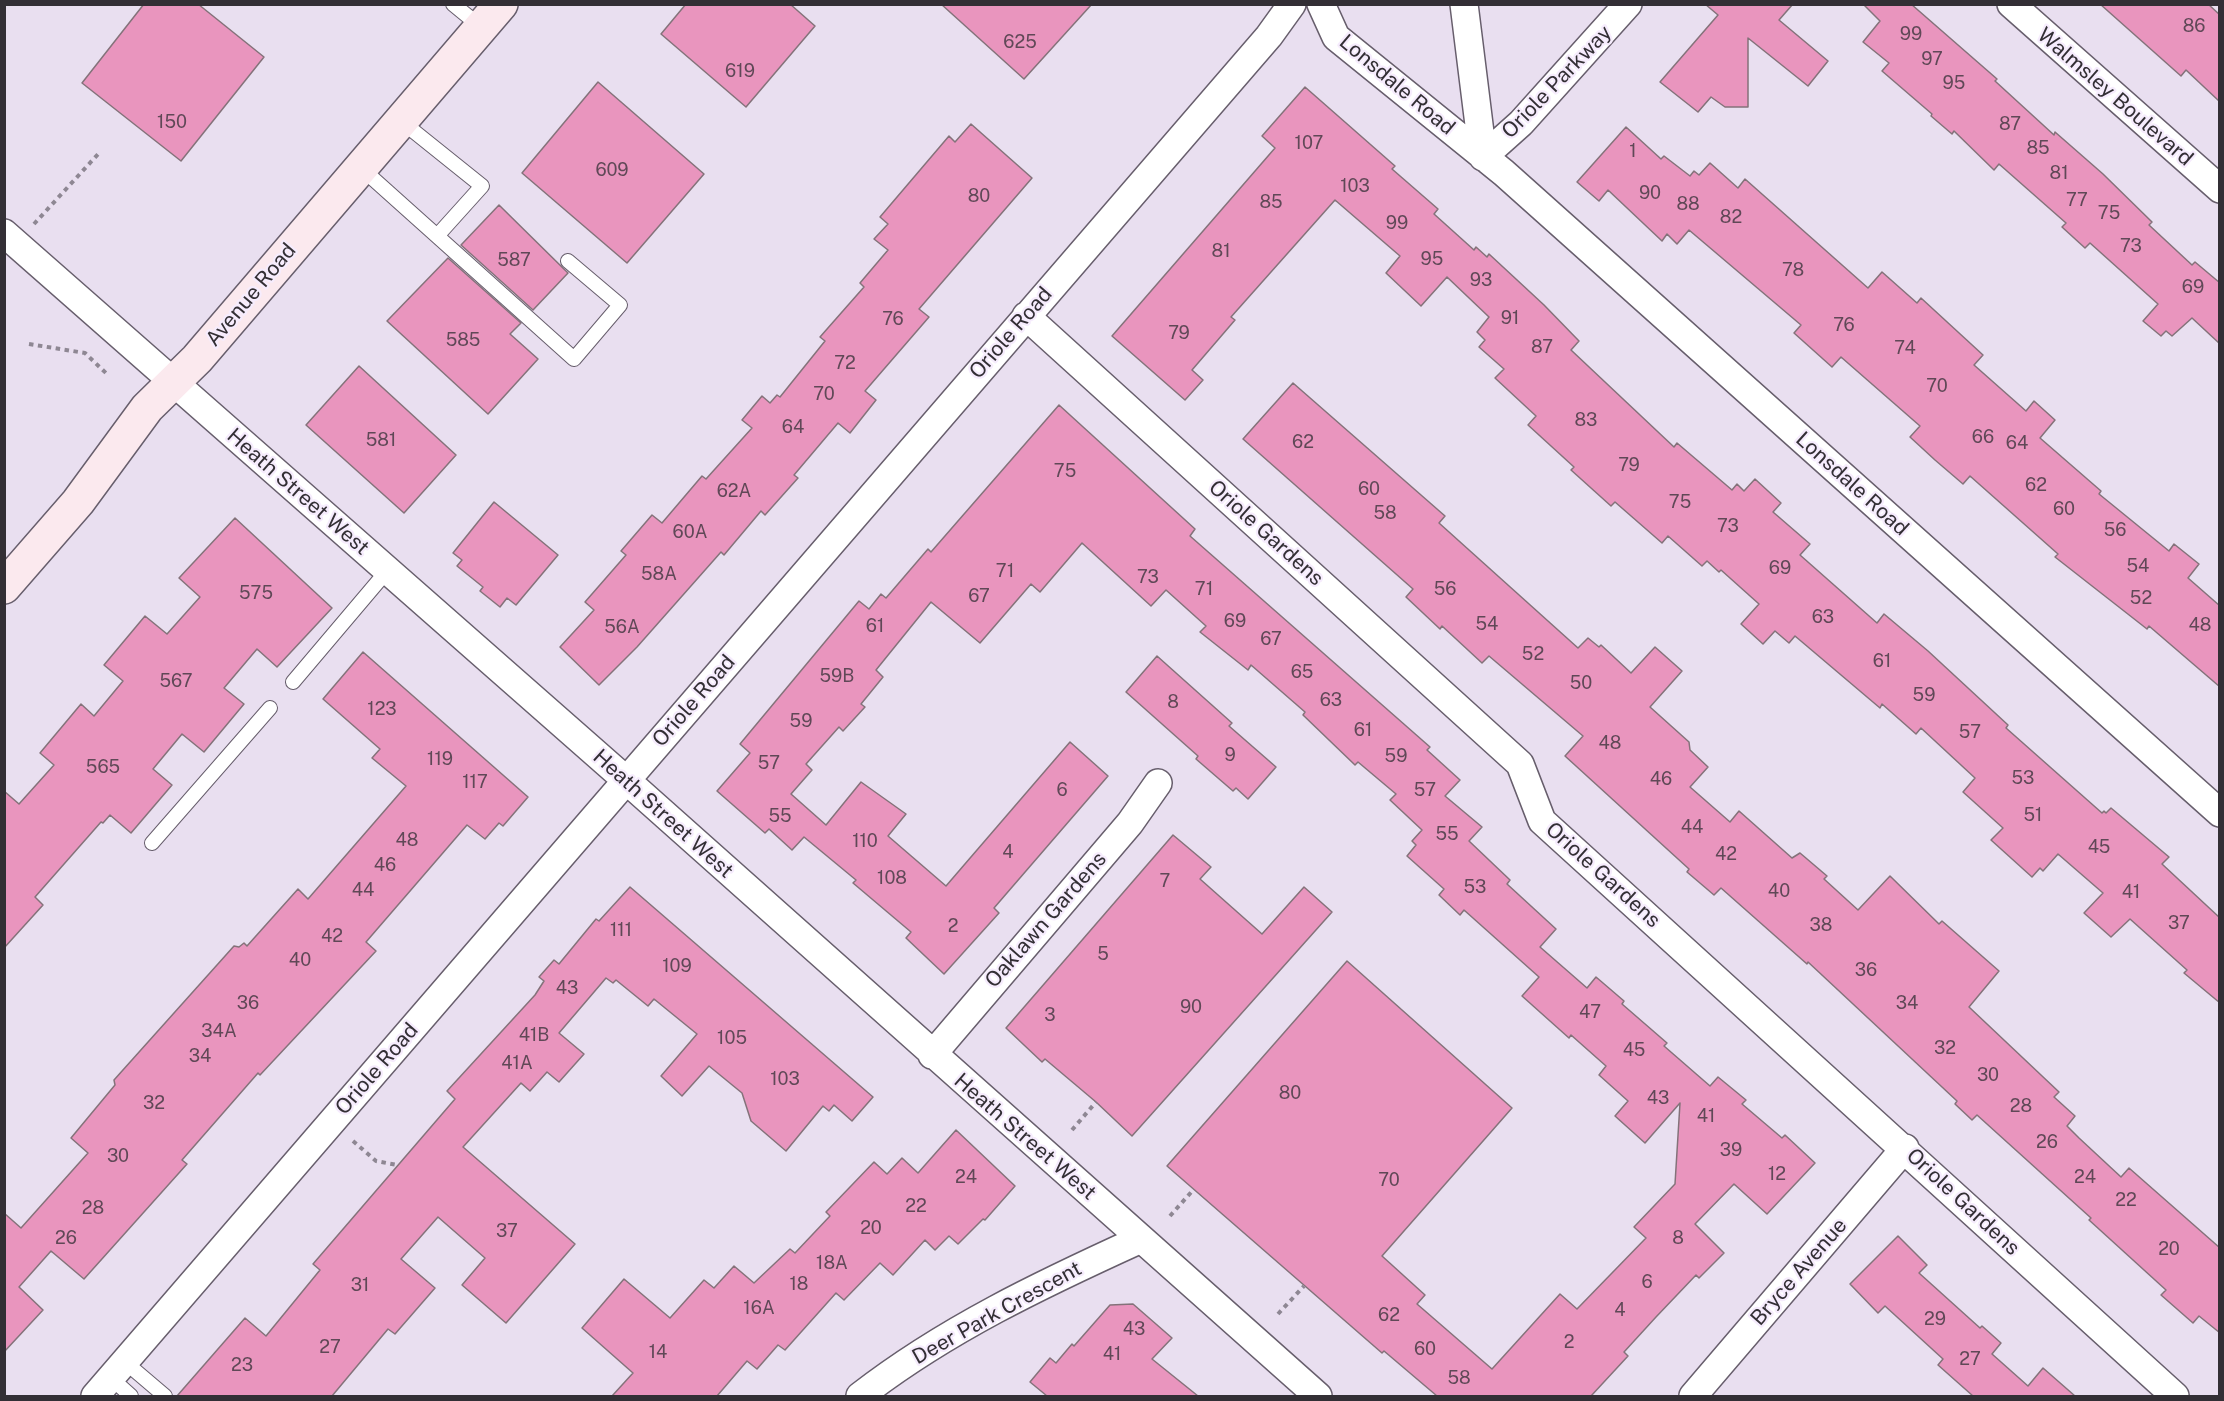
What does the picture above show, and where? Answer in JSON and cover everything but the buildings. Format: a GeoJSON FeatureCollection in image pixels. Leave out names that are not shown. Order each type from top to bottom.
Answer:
{"type":"FeatureCollection","features":[{"type":"Feature","properties":{"kind":"main road","name":"Avenue Road"},"geometry":{"type":"LineString","coordinates":[[4,587],[78,502],[147,408],[197,359],[491,16]]}},
{"type":"Feature","properties":{"kind":"street","name":"Oriole Road"},"geometry":{"type":"LineString","coordinates":[[111,1379],[1269,36],[1292,4]]}},
{"type":"Feature","properties":{"kind":"street","name":"Lonsdale Road"},"geometry":{"type":"LineString","coordinates":[[1321,4],[1336,37],[1483,157],[2220,813]]}},
{"type":"Feature","properties":{"kind":"street","name":"Lonsdale Road"},"geometry":{"type":"LineString","coordinates":[[1464,4],[1483,157]]}},
{"type":"Feature","properties":{"kind":"street","name":"Oriole Parkway"},"geometry":{"type":"LineString","coordinates":[[1483,157],[1521,123],[1573,69],[1628,4]]}},
{"type":"Feature","properties":{"kind":"street","name":"Walmsley Boulevard"},"geometry":{"type":"LineString","coordinates":[[2011,4],[2220,189]]}},
{"type":"Feature","properties":{"kind":"street","name":"Heath Street West"},"geometry":{"type":"LineString","coordinates":[[10,238],[626,780],[932,1055],[1318,1396]]}},
{"type":"Feature","properties":{"kind":"street","name":"Oriole Gardens"},"geometry":{"type":"LineString","coordinates":[[1026,316],[1520,764],[1542,821],[1905,1148],[2175,1396]]}},
{"type":"Feature","properties":{"kind":"street","name":"Oaklawn Gardens"},"geometry":{"type":"LineString","coordinates":[[932,1055],[1130,823],[1158,783]]}},
{"type":"Feature","properties":{"kind":"street","name":"Bryce Avenue"},"geometry":{"type":"LineString","coordinates":[[1693,1396],[1905,1148]]}},
{"type":"Feature","properties":{"kind":"street","name":"Deer Park Crescent"},"geometry":{"type":"LineString","coordinates":[[860,1396],[891,1372],[983,1316],[1141,1239]]}},
{"type":"Feature","properties":{"kind":"lane"},"geometry":{"type":"LineString","coordinates":[[453,4],[491,16]]}},
{"type":"Feature","properties":{"kind":"lane"},"geometry":{"type":"LineString","coordinates":[[401,120],[482,186],[437,236]]}},
{"type":"Feature","properties":{"kind":"lane"},"geometry":{"type":"LineString","coordinates":[[360,167],[574,359],[620,305],[568,261]]}},
{"type":"Feature","properties":{"kind":"lane"},"geometry":{"type":"LineString","coordinates":[[293,682],[387,571]]}},
{"type":"Feature","properties":{"kind":"lane"},"geometry":{"type":"LineString","coordinates":[[152,843],[270,708]]}},
{"type":"Feature","properties":{"kind":"lane"},"geometry":{"type":"LineString","coordinates":[[111,1379],[131,1396]]}},
{"type":"Feature","properties":{"kind":"lane"},"geometry":{"type":"LineString","coordinates":[[111,1379],[165,1396]]}},
{"type":"Feature","properties":{"kind":"path"},"geometry":{"type":"LineString","coordinates":[[10,238],[100,152]]}},
{"type":"Feature","properties":{"kind":"path"},"geometry":{"type":"LineString","coordinates":[[30,344],[85,353],[109,376]]}},
{"type":"Feature","properties":{"kind":"path"},"geometry":{"type":"LineString","coordinates":[[1072,1130],[1096,1102]]}},
{"type":"Feature","properties":{"kind":"path"},"geometry":{"type":"LineString","coordinates":[[345,1134],[376,1161],[397,1165]]}},
{"type":"Feature","properties":{"kind":"path"},"geometry":{"type":"LineString","coordinates":[[1170,1216],[1194,1190]]}},
{"type":"Feature","properties":{"kind":"path"},"geometry":{"type":"LineString","coordinates":[[1278,1314],[1304,1286]]}}]}
